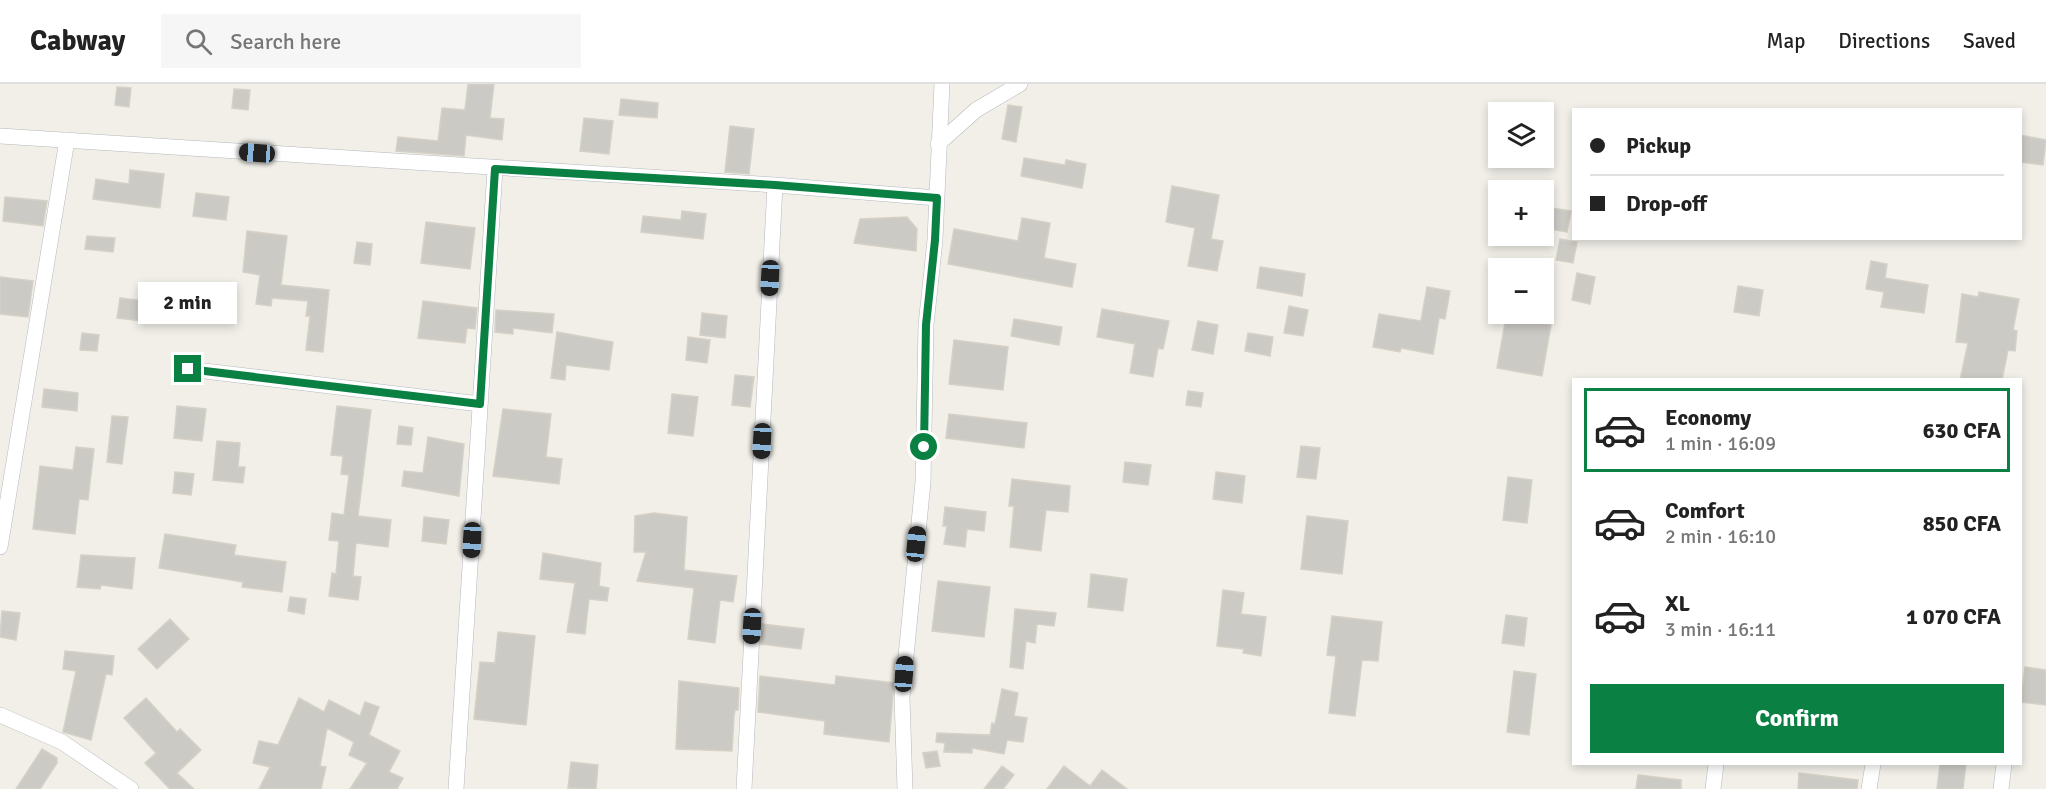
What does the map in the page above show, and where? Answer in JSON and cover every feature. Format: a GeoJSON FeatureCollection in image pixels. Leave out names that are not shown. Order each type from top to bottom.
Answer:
{"type":"FeatureCollection","features":[{"type":"Feature","properties":{"kind":"street"},"geometry":{"type":"LineString","coordinates":[[904,789],[902,697],[922,482],[926,325],[935,240],[942,84]]}},
{"type":"Feature","properties":{"kind":"street"},"geometry":{"type":"LineString","coordinates":[[938,144],[976,110],[1020,84]]}},
{"type":"Feature","properties":{"kind":"street"},"geometry":{"type":"LineString","coordinates":[[0,136],[775,185],[937,198]]}},
{"type":"Feature","properties":{"kind":"street"},"geometry":{"type":"LineString","coordinates":[[0,547],[67,140]]}},
{"type":"Feature","properties":{"kind":"street"},"geometry":{"type":"LineString","coordinates":[[456,789],[495,169]]}},
{"type":"Feature","properties":{"kind":"street"},"geometry":{"type":"LineString","coordinates":[[744,789],[775,185]]}},
{"type":"Feature","properties":{"kind":"street"},"geometry":{"type":"LineString","coordinates":[[188,369],[480,404]]}},
{"type":"Feature","properties":{"kind":"street"},"geometry":{"type":"LineString","coordinates":[[0,715],[62,742],[131,789]]}},
{"type":"Feature","properties":{"kind":"street"},"geometry":{"type":"LineString","coordinates":[[1713,789],[1716,765]]}},
{"type":"Feature","properties":{"kind":"street"},"geometry":{"type":"LineString","coordinates":[[1869,789],[1873,765]]}},
{"type":"Feature","properties":{"kind":"street"},"geometry":{"type":"LineString","coordinates":[[2001,789],[2004,765]]}},
{"type":"Feature","properties":{"kind":"building"},"geometry":{"type":"Polygon","coordinates":[[[468,84],[494,84],[490,118],[504,119],[502,140],[466,135],[464,156],[396,151],[398,137],[438,141],[442,108],[465,110],[468,84]]]}},
{"type":"Feature","properties":{"kind":"building"},"geometry":{"type":"Polygon","coordinates":[[[117,87],[131,88],[129,107],[115,105],[117,87]]]}},
{"type":"Feature","properties":{"kind":"building"},"geometry":{"type":"Polygon","coordinates":[[[234,89],[250,90],[248,110],[232,108],[234,89]]]}},
{"type":"Feature","properties":{"kind":"building"},"geometry":{"type":"Polygon","coordinates":[[[621,99],[658,103],[657,118],[619,115],[621,99]]]}},
{"type":"Feature","properties":{"kind":"building"},"geometry":{"type":"Polygon","coordinates":[[[1008,105],[1022,107],[1016,142],[1002,139],[1008,105]]]}},
{"type":"Feature","properties":{"kind":"building"},"geometry":{"type":"Polygon","coordinates":[[[584,118],[613,121],[609,154],[580,151],[584,118]]]}},
{"type":"Feature","properties":{"kind":"building"},"geometry":{"type":"Polygon","coordinates":[[[730,126],[754,129],[749,174],[725,172],[730,126]]]}},
{"type":"Feature","properties":{"kind":"building"},"geometry":{"type":"Polygon","coordinates":[[[2022,135],[2046,140],[2043,165],[2022,162],[2022,135]]]}},
{"type":"Feature","properties":{"kind":"building"},"geometry":{"type":"Polygon","coordinates":[[[1024,158],[1065,165],[1066,160],[1086,164],[1082,188],[1021,176],[1024,158]]]}},
{"type":"Feature","properties":{"kind":"building"},"geometry":{"type":"Polygon","coordinates":[[[130,170],[164,174],[160,208],[93,199],[96,179],[129,184],[130,170]]]}},
{"type":"Feature","properties":{"kind":"building"},"geometry":{"type":"Polygon","coordinates":[[[1172,186],[1219,195],[1211,239],[1223,241],[1217,271],[1188,266],[1195,228],[1166,222],[1172,186]]]}},
{"type":"Feature","properties":{"kind":"building"},"geometry":{"type":"Polygon","coordinates":[[[196,193],[229,197],[226,220],[193,216],[196,193]]]}},
{"type":"Feature","properties":{"kind":"building"},"geometry":{"type":"Polygon","coordinates":[[[5,197],[47,201],[43,226],[3,221],[5,197]]]}},
{"type":"Feature","properties":{"kind":"building"},"geometry":{"type":"Polygon","coordinates":[[[1554,208],[1571,211],[1567,232],[1554,230],[1554,208]]]}},
{"type":"Feature","properties":{"kind":"building"},"geometry":{"type":"Polygon","coordinates":[[[682,211],[706,214],[703,239],[641,232],[643,216],[681,220],[682,211]]]}},
{"type":"Feature","properties":{"kind":"building"},"geometry":{"type":"Polygon","coordinates":[[[907,217],[917,229],[916,251],[854,243],[860,219],[907,217]]]}},
{"type":"Feature","properties":{"kind":"building"},"geometry":{"type":"Polygon","coordinates":[[[1022,218],[1050,223],[1044,258],[1076,264],[1072,287],[948,264],[954,229],[1018,241],[1022,218]]]}},
{"type":"Feature","properties":{"kind":"building"},"geometry":{"type":"Polygon","coordinates":[[[426,222],[475,228],[470,269],[421,263],[426,222]]]}},
{"type":"Feature","properties":{"kind":"building"},"geometry":{"type":"Polygon","coordinates":[[[247,231],[287,236],[281,285],[329,290],[323,352],[306,350],[310,316],[306,316],[308,301],[272,298],[271,306],[256,304],[260,275],[243,272],[247,231]]]}},
{"type":"Feature","properties":{"kind":"building"},"geometry":{"type":"Polygon","coordinates":[[[87,236],[115,238],[113,252],[85,249],[87,236]]]}},
{"type":"Feature","properties":{"kind":"building"},"geometry":{"type":"Polygon","coordinates":[[[1560,239],[1577,242],[1573,263],[1556,260],[1560,239]]]}},
{"type":"Feature","properties":{"kind":"building"},"geometry":{"type":"Polygon","coordinates":[[[357,242],[372,244],[370,265],[354,263],[357,242]]]}},
{"type":"Feature","properties":{"kind":"building"},"geometry":{"type":"Polygon","coordinates":[[[1871,261],[1887,264],[1885,278],[1928,285],[1924,313],[1881,307],[1884,292],[1866,289],[1871,261]]]}},
{"type":"Feature","properties":{"kind":"building"},"geometry":{"type":"Polygon","coordinates":[[[1260,267],[1305,274],[1302,296],[1257,288],[1260,267]]]}},
{"type":"Feature","properties":{"kind":"building"},"geometry":{"type":"Polygon","coordinates":[[[1577,273],[1595,277],[1590,304],[1572,300],[1577,273]]]}},
{"type":"Feature","properties":{"kind":"building"},"geometry":{"type":"Polygon","coordinates":[[[0,277],[33,281],[28,317],[0,314],[0,277]]]}},
{"type":"Feature","properties":{"kind":"building"},"geometry":{"type":"Polygon","coordinates":[[[1738,286],[1763,290],[1759,316],[1734,312],[1738,286]]]}},
{"type":"Feature","properties":{"kind":"building"},"geometry":{"type":"Polygon","coordinates":[[[1427,287],[1450,291],[1445,319],[1439,318],[1433,354],[1401,348],[1400,352],[1373,347],[1379,314],[1421,321],[1427,287]]]}},
{"type":"Feature","properties":{"kind":"building"},"geometry":{"type":"Polygon","coordinates":[[[1979,292],[2019,299],[2013,330],[2017,331],[2015,351],[2008,350],[2002,378],[1960,378],[1968,343],[1956,342],[1962,294],[1978,297],[1979,292]]]}},
{"type":"Feature","properties":{"kind":"building"},"geometry":{"type":"Polygon","coordinates":[[[120,298],[145,301],[143,321],[117,318],[120,298]]]}},
{"type":"Feature","properties":{"kind":"building"},"geometry":{"type":"Polygon","coordinates":[[[423,301],[477,308],[475,329],[467,328],[465,343],[418,338],[423,301]]]}},
{"type":"Feature","properties":{"kind":"building"},"geometry":{"type":"Polygon","coordinates":[[[1289,306],[1308,310],[1303,336],[1284,333],[1289,306]]]}},
{"type":"Feature","properties":{"kind":"building"},"geometry":{"type":"Polygon","coordinates":[[[1102,309],[1169,321],[1163,349],[1158,348],[1153,377],[1130,373],[1135,344],[1097,337],[1102,309]]]}},
{"type":"Feature","properties":{"kind":"building"},"geometry":{"type":"Polygon","coordinates":[[[496,310],[554,314],[552,333],[513,328],[513,334],[495,332],[496,310]]]}},
{"type":"Feature","properties":{"kind":"building"},"geometry":{"type":"Polygon","coordinates":[[[702,313],[727,316],[725,338],[700,335],[702,313]]]}},
{"type":"Feature","properties":{"kind":"building"},"geometry":{"type":"Polygon","coordinates":[[[1014,319],[1062,327],[1059,345],[1011,336],[1014,319]]]}},
{"type":"Feature","properties":{"kind":"building"},"geometry":{"type":"Polygon","coordinates":[[[1198,321],[1218,325],[1213,354],[1192,350],[1198,321]]]}},
{"type":"Feature","properties":{"kind":"building"},"geometry":{"type":"Polygon","coordinates":[[[1505,324],[1551,325],[1542,376],[1497,368],[1505,324]]]}},
{"type":"Feature","properties":{"kind":"building"},"geometry":{"type":"Polygon","coordinates":[[[557,332],[613,342],[609,370],[566,365],[565,380],[551,378],[557,332]]]}},
{"type":"Feature","properties":{"kind":"building"},"geometry":{"type":"Polygon","coordinates":[[[82,333],[99,335],[97,351],[80,350],[82,333]]]}},
{"type":"Feature","properties":{"kind":"building"},"geometry":{"type":"Polygon","coordinates":[[[1248,333],[1273,337],[1270,356],[1245,351],[1248,333]]]}},
{"type":"Feature","properties":{"kind":"building"},"geometry":{"type":"Polygon","coordinates":[[[688,337],[710,340],[707,363],[686,360],[688,337]]]}},
{"type":"Feature","properties":{"kind":"building"},"geometry":{"type":"Polygon","coordinates":[[[954,340],[1008,347],[1003,390],[949,384],[954,340]]]}},
{"type":"Feature","properties":{"kind":"building"},"geometry":{"type":"Polygon","coordinates":[[[735,375],[754,377],[750,407],[732,405],[735,375]]]}},
{"type":"Feature","properties":{"kind":"building"},"geometry":{"type":"Polygon","coordinates":[[[44,389],[78,393],[77,411],[42,407],[44,389]]]}},
{"type":"Feature","properties":{"kind":"building"},"geometry":{"type":"Polygon","coordinates":[[[1188,391],[1203,393],[1201,407],[1186,405],[1188,391]]]}},
{"type":"Feature","properties":{"kind":"building"},"geometry":{"type":"Polygon","coordinates":[[[672,394],[698,397],[693,436],[668,433],[672,394]]]}},
{"type":"Feature","properties":{"kind":"building"},"geometry":{"type":"Polygon","coordinates":[[[177,406],[206,409],[202,441],[174,438],[177,406]]]}},
{"type":"Feature","properties":{"kind":"building"},"geometry":{"type":"Polygon","coordinates":[[[337,406],[371,410],[358,516],[391,520],[388,547],[356,543],[353,576],[361,577],[358,600],[329,596],[332,573],[336,574],[339,541],[329,540],[332,513],[344,515],[349,475],[341,474],[343,456],[331,455],[337,406]]]}},
{"type":"Feature","properties":{"kind":"building"},"geometry":{"type":"Polygon","coordinates":[[[503,409],[551,414],[546,457],[562,459],[559,484],[493,476],[503,409]]]}},
{"type":"Feature","properties":{"kind":"building"},"geometry":{"type":"Polygon","coordinates":[[[949,414],[1027,423],[1024,448],[946,438],[949,414]]]}},
{"type":"Feature","properties":{"kind":"building"},"geometry":{"type":"Polygon","coordinates":[[[112,416],[128,417],[122,464],[107,462],[112,416]]]}},
{"type":"Feature","properties":{"kind":"building"},"geometry":{"type":"Polygon","coordinates":[[[399,426],[413,428],[411,445],[397,444],[399,426]]]}},
{"type":"Feature","properties":{"kind":"building"},"geometry":{"type":"Polygon","coordinates":[[[428,437],[464,444],[459,496],[402,486],[404,471],[423,473],[428,437]]]}},
{"type":"Feature","properties":{"kind":"building"},"geometry":{"type":"Polygon","coordinates":[[[217,441],[240,443],[238,467],[245,467],[243,483],[213,480],[217,441]]]}},
{"type":"Feature","properties":{"kind":"building"},"geometry":{"type":"Polygon","coordinates":[[[1301,446],[1320,448],[1316,479],[1297,477],[1301,446]]]}},
{"type":"Feature","properties":{"kind":"building"},"geometry":{"type":"Polygon","coordinates":[[[76,447],[94,449],[88,500],[79,499],[75,534],[33,529],[40,466],[73,470],[76,447]]]}},
{"type":"Feature","properties":{"kind":"building"},"geometry":{"type":"Polygon","coordinates":[[[1125,462],[1151,465],[1148,485],[1123,482],[1125,462]]]}},
{"type":"Feature","properties":{"kind":"building"},"geometry":{"type":"Polygon","coordinates":[[[175,472],[194,474],[191,495],[173,493],[175,472]]]}},
{"type":"Feature","properties":{"kind":"building"},"geometry":{"type":"Polygon","coordinates":[[[1216,472],[1245,476],[1242,503],[1213,499],[1216,472]]]}},
{"type":"Feature","properties":{"kind":"building"},"geometry":{"type":"Polygon","coordinates":[[[1508,477],[1532,480],[1527,523],[1503,520],[1508,477]]]}},
{"type":"Feature","properties":{"kind":"building"},"geometry":{"type":"Polygon","coordinates":[[[1012,479],[1070,486],[1068,512],[1046,510],[1041,551],[1010,547],[1014,506],[1009,506],[1012,479]]]}},
{"type":"Feature","properties":{"kind":"building"},"geometry":{"type":"Polygon","coordinates":[[[945,507],[986,512],[984,531],[967,529],[965,547],[944,544],[947,526],[943,526],[945,507]]]}},
{"type":"Feature","properties":{"kind":"building"},"geometry":{"type":"Polygon","coordinates":[[[654,513],[687,517],[684,570],[737,576],[733,602],[720,600],[715,643],[688,639],[694,588],[637,581],[646,552],[634,552],[635,516],[654,513]]]}},
{"type":"Feature","properties":{"kind":"building"},"geometry":{"type":"Polygon","coordinates":[[[1307,516],[1348,521],[1342,574],[1301,569],[1307,516]]]}},
{"type":"Feature","properties":{"kind":"building"},"geometry":{"type":"Polygon","coordinates":[[[424,517],[449,520],[446,544],[422,541],[424,517]]]}},
{"type":"Feature","properties":{"kind":"building"},"geometry":{"type":"Polygon","coordinates":[[[165,534],[236,545],[234,555],[286,562],[282,592],[242,587],[243,582],[159,568],[165,534]]]}},
{"type":"Feature","properties":{"kind":"building"},"geometry":{"type":"Polygon","coordinates":[[[543,553],[601,563],[599,586],[609,588],[607,601],[589,599],[585,634],[567,632],[575,583],[540,579],[543,553]]]}},
{"type":"Feature","properties":{"kind":"building"},"geometry":{"type":"Polygon","coordinates":[[[81,555],[135,558],[132,589],[101,585],[100,589],[77,587],[81,555]]]}},
{"type":"Feature","properties":{"kind":"building"},"geometry":{"type":"Polygon","coordinates":[[[1091,574],[1127,579],[1123,611],[1088,607],[1091,574]]]}},
{"type":"Feature","properties":{"kind":"building"},"geometry":{"type":"Polygon","coordinates":[[[938,581],[990,587],[984,637],[932,631],[938,581]]]}},
{"type":"Feature","properties":{"kind":"building"},"geometry":{"type":"Polygon","coordinates":[[[1223,590],[1244,593],[1241,614],[1266,617],[1261,656],[1243,653],[1244,649],[1217,646],[1223,590]]]}},
{"type":"Feature","properties":{"kind":"building"},"geometry":{"type":"Polygon","coordinates":[[[290,597],[306,599],[304,614],[288,611],[290,597]]]}},
{"type":"Feature","properties":{"kind":"building"},"geometry":{"type":"Polygon","coordinates":[[[1015,609],[1056,613],[1054,626],[1037,624],[1035,643],[1026,641],[1023,669],[1010,667],[1015,609]]]}},
{"type":"Feature","properties":{"kind":"building"},"geometry":{"type":"Polygon","coordinates":[[[2,611],[20,613],[16,640],[0,637],[2,611]]]}},
{"type":"Feature","properties":{"kind":"building"},"geometry":{"type":"Polygon","coordinates":[[[1506,615],[1527,618],[1524,646],[1502,643],[1506,615]]]}},
{"type":"Feature","properties":{"kind":"building"},"geometry":{"type":"Polygon","coordinates":[[[1332,616],[1382,622],[1378,661],[1362,660],[1355,716],[1329,713],[1336,656],[1327,655],[1332,616]]]}},
{"type":"Feature","properties":{"kind":"building"},"geometry":{"type":"Polygon","coordinates":[[[170,619],[189,639],[157,669],[138,649],[170,619]]]}},
{"type":"Feature","properties":{"kind":"building"},"geometry":{"type":"Polygon","coordinates":[[[762,624],[804,629],[801,649],[761,644],[762,624]]]}},
{"type":"Feature","properties":{"kind":"building"},"geometry":{"type":"Polygon","coordinates":[[[498,632],[535,636],[526,725],[474,719],[480,662],[495,663],[498,632]]]}},
{"type":"Feature","properties":{"kind":"building"},"geometry":{"type":"Polygon","coordinates":[[[65,651],[114,656],[112,675],[106,674],[91,740],[63,732],[76,671],[63,669],[65,651]]]}},
{"type":"Feature","properties":{"kind":"building"},"geometry":{"type":"Polygon","coordinates":[[[2025,667],[2046,670],[2046,705],[2022,702],[2025,667]]]}},
{"type":"Feature","properties":{"kind":"building"},"geometry":{"type":"Polygon","coordinates":[[[1514,671],[1536,674],[1529,735],[1507,732],[1514,671]]]}},
{"type":"Feature","properties":{"kind":"building"},"geometry":{"type":"Polygon","coordinates":[[[760,676],[835,685],[836,676],[894,683],[889,742],[824,734],[825,721],[758,712],[760,676]]]}},
{"type":"Feature","properties":{"kind":"building"},"geometry":{"type":"Polygon","coordinates":[[[679,681],[739,688],[738,710],[735,710],[734,716],[732,751],[676,749],[679,681]]]}},
{"type":"Feature","properties":{"kind":"building"},"geometry":{"type":"Polygon","coordinates":[[[1002,689],[1018,693],[1014,716],[1027,718],[1023,742],[1007,740],[1004,754],[972,748],[972,753],[944,752],[945,743],[936,742],[937,733],[990,735],[992,723],[995,724],[1002,689]]]}},
{"type":"Feature","properties":{"kind":"building"},"geometry":{"type":"Polygon","coordinates":[[[146,698],[177,732],[180,729],[201,750],[177,773],[194,789],[170,789],[145,763],[156,753],[124,718],[146,698]]]}},
{"type":"Feature","properties":{"kind":"building"},"geometry":{"type":"Polygon","coordinates":[[[299,698],[324,712],[329,700],[360,716],[365,702],[379,707],[369,735],[400,751],[389,772],[403,778],[397,789],[350,789],[367,763],[349,755],[354,742],[327,728],[320,766],[326,767],[321,789],[259,789],[270,767],[253,763],[259,741],[278,745],[299,698]]]}},
{"type":"Feature","properties":{"kind":"building"},"geometry":{"type":"Polygon","coordinates":[[[42,749],[57,758],[57,763],[40,789],[16,789],[42,749]]]}},
{"type":"Feature","properties":{"kind":"building"},"geometry":{"type":"Polygon","coordinates":[[[937,751],[940,766],[926,768],[923,753],[937,751]]]}},
{"type":"Feature","properties":{"kind":"building"},"geometry":{"type":"Polygon","coordinates":[[[571,762],[598,765],[596,789],[568,788],[571,762]]]}},
{"type":"Feature","properties":{"kind":"building"},"geometry":{"type":"Polygon","coordinates":[[[1940,765],[1966,765],[1963,789],[1937,789],[1940,765]]]}},
{"type":"Feature","properties":{"kind":"building"},"geometry":{"type":"Polygon","coordinates":[[[1002,766],[1014,775],[1003,789],[984,789],[1002,766]]]}},
{"type":"Feature","properties":{"kind":"building"},"geometry":{"type":"Polygon","coordinates":[[[1064,766],[1090,786],[1102,770],[1127,789],[1047,789],[1064,766]]]}},
{"type":"Feature","properties":{"kind":"building"},"geometry":{"type":"Polygon","coordinates":[[[1799,773],[1858,780],[1857,789],[1798,789],[1799,773]]]}},
{"type":"Feature","properties":{"kind":"building"},"geometry":{"type":"Polygon","coordinates":[[[1638,775],[1681,780],[1681,789],[1636,789],[1638,775]]]}},
{"type":"Feature","properties":{"kind":"route"},"geometry":{"type":"LineString","coordinates":[[188,369],[480,404],[495,169],[775,185],[937,198],[926,325],[924,447]]}}]}
